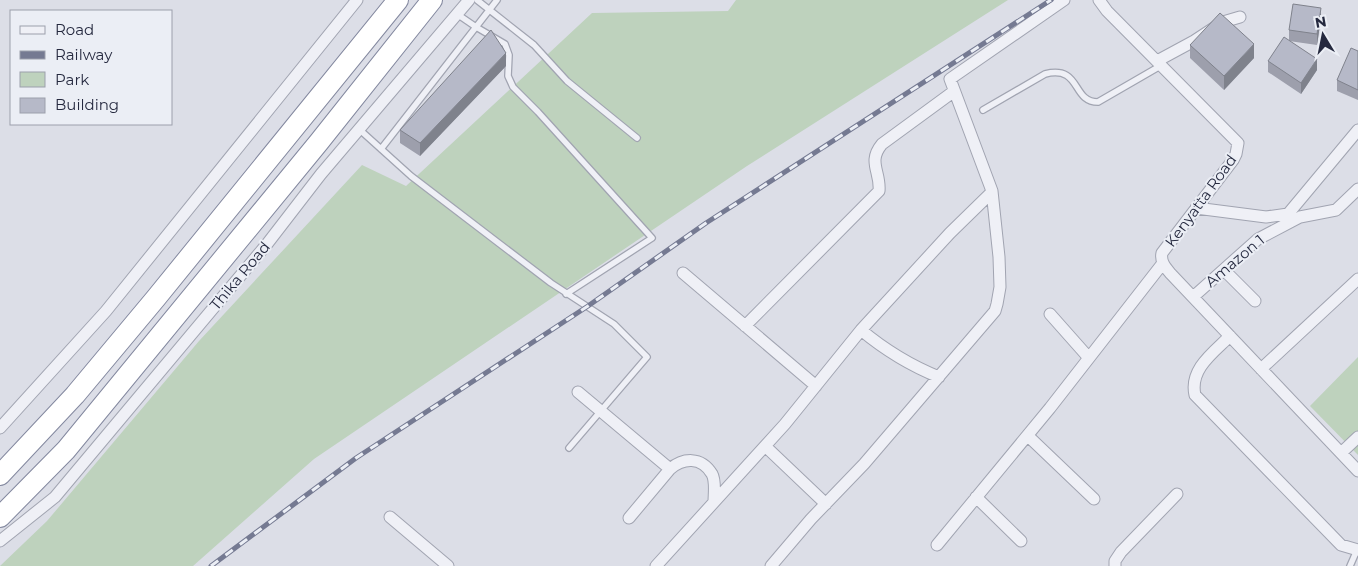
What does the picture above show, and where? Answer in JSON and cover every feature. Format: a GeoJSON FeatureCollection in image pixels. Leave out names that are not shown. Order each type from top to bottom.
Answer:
{"type":"FeatureCollection","features":[{"type":"Feature","properties":{"kind":"highway"},"geometry":{"type":"LineString","coordinates":[[0,475],[75,394],[156,298],[398,0]]}},
{"type":"Feature","properties":{"kind":"highway","name":"Thika Road"},"geometry":{"type":"LineString","coordinates":[[0,517],[66,450],[319,142],[432,0]]}},
{"type":"Feature","properties":{"kind":"street"},"geometry":{"type":"LineString","coordinates":[[0,428],[106,311],[357,0]]}},
{"type":"Feature","properties":{"kind":"street","name":"Thika Road"},"geometry":{"type":"LineString","coordinates":[[0,541],[55,497],[267,244],[321,174],[469,0]]}},
{"type":"Feature","properties":{"kind":"street"},"geometry":{"type":"LineString","coordinates":[[772,566],[864,464],[989,319],[997,304],[1000,287],[999,257],[992,192],[950,79],[1064,0]]}},
{"type":"Feature","properties":{"kind":"street","name":"Kenyatta Road"},"geometry":{"type":"LineString","coordinates":[[1099,0],[1106,11],[1238,143],[1233,160],[1162,253],[1163,263],[1171,274],[1358,471]]}},
{"type":"Feature","properties":{"kind":"street"},"geometry":{"type":"LineString","coordinates":[[1160,63],[1223,22],[1240,17]]}},
{"type":"Feature","properties":{"kind":"street"},"geometry":{"type":"LineString","coordinates":[[745,326],[879,191],[880,182],[874,166],[874,158],[876,151],[882,144],[954,92]]}},
{"type":"Feature","properties":{"kind":"street"},"geometry":{"type":"LineString","coordinates":[[1196,208],[1266,217],[1288,214],[1358,130]]}},
{"type":"Feature","properties":{"kind":"street","name":"Amazon 1"},"geometry":{"type":"LineString","coordinates":[[1193,297],[1258,238],[1300,217],[1336,210],[1358,190]]}},
{"type":"Feature","properties":{"kind":"street"},"geometry":{"type":"LineString","coordinates":[[656,566],[766,446],[861,330],[950,233],[992,192]]}},
{"type":"Feature","properties":{"kind":"street"},"geometry":{"type":"LineString","coordinates":[[937,545],[1028,436],[1163,263]]}},
{"type":"Feature","properties":{"kind":"street"},"geometry":{"type":"LineString","coordinates":[[1224,270],[1255,301]]}},
{"type":"Feature","properties":{"kind":"street"},"geometry":{"type":"LineString","coordinates":[[683,273],[816,386]]}},
{"type":"Feature","properties":{"kind":"street"},"geometry":{"type":"LineString","coordinates":[[1262,369],[1358,279]]}},
{"type":"Feature","properties":{"kind":"street"},"geometry":{"type":"LineString","coordinates":[[1050,314],[1090,358]]}},
{"type":"Feature","properties":{"kind":"street"},"geometry":{"type":"LineString","coordinates":[[861,330],[896,357],[916,368],[939,377]]}},
{"type":"Feature","properties":{"kind":"street"},"geometry":{"type":"LineString","coordinates":[[1230,336],[1201,365],[1196,374],[1193,388],[1195,395],[1341,545],[1358,550]]}},
{"type":"Feature","properties":{"kind":"street"},"geometry":{"type":"LineString","coordinates":[[578,392],[670,469]]}},
{"type":"Feature","properties":{"kind":"street"},"geometry":{"type":"LineString","coordinates":[[1028,436],[1094,499]]}},
{"type":"Feature","properties":{"kind":"street"},"geometry":{"type":"LineString","coordinates":[[1341,453],[1358,437]]}},
{"type":"Feature","properties":{"kind":"street"},"geometry":{"type":"LineString","coordinates":[[766,446],[826,504]]}},
{"type":"Feature","properties":{"kind":"street"},"geometry":{"type":"LineString","coordinates":[[629,518],[670,469],[677,463],[689,459],[698,461],[712,474],[714,480],[714,502]]}},
{"type":"Feature","properties":{"kind":"street"},"geometry":{"type":"LineString","coordinates":[[1115,566],[1121,552],[1177,494]]}},
{"type":"Feature","properties":{"kind":"street"},"geometry":{"type":"LineString","coordinates":[[976,497],[1021,541]]}},
{"type":"Feature","properties":{"kind":"street"},"geometry":{"type":"LineString","coordinates":[[390,518],[448,566]]}},
{"type":"Feature","properties":{"kind":"lane"},"geometry":{"type":"LineString","coordinates":[[477,0],[534,45],[567,81],[637,138]]}},
{"type":"Feature","properties":{"kind":"lane"},"geometry":{"type":"LineString","coordinates":[[380,149],[497,0]]}},
{"type":"Feature","properties":{"kind":"lane"},"geometry":{"type":"LineString","coordinates":[[458,14],[476,28],[505,44],[508,55],[508,76],[513,87],[652,238],[566,294]]}},
{"type":"Feature","properties":{"kind":"lane"},"geometry":{"type":"LineString","coordinates":[[983,110],[1045,74],[1055,71],[1065,74],[1073,80],[1084,98],[1090,102],[1098,102],[1160,63]]}},
{"type":"Feature","properties":{"kind":"lane"},"geometry":{"type":"LineString","coordinates":[[360,130],[411,176],[566,294],[614,324],[647,357],[569,448]]}},
{"type":"Feature","properties":{"kind":"lane"},"geometry":{"type":"LineString","coordinates":[[1350,566],[1358,550]]}},
{"type":"Feature","properties":{"kind":"green space"},"geometry":{"type":"Polygon","coordinates":[[[736,0],[1008,0],[747,166],[314,459],[193,566],[0,566],[47,521],[199,341],[362,165],[406,186],[592,13],[728,11],[736,0]]]}},
{"type":"Feature","properties":{"kind":"green space"},"geometry":{"type":"Polygon","coordinates":[[[1358,357],[1358,455],[1310,406],[1358,357]]]}},
{"type":"Feature","properties":{"kind":"building"},"geometry":{"type":"Polygon","coordinates":[[[1293,4],[1321,8],[1317,34],[1289,30],[1293,4]]]}},
{"type":"Feature","properties":{"kind":"building"},"geometry":{"type":"Polygon","coordinates":[[[1220,13],[1254,44],[1224,76],[1190,45],[1220,13]]]}},
{"type":"Feature","properties":{"kind":"building"},"geometry":{"type":"Polygon","coordinates":[[[491,30],[506,53],[420,143],[400,130],[491,30]]]}},
{"type":"Feature","properties":{"kind":"building"},"geometry":{"type":"Polygon","coordinates":[[[1284,37],[1317,59],[1301,83],[1268,61],[1284,37]]]}},
{"type":"Feature","properties":{"kind":"building"},"geometry":{"type":"Polygon","coordinates":[[[1351,48],[1358,51],[1358,90],[1337,80],[1351,48]]]}},
{"type":"Feature","properties":{"kind":"railway"},"geometry":{"type":"LineString","coordinates":[[211,566],[356,458],[588,306],[706,223],[1051,0]]}}]}
